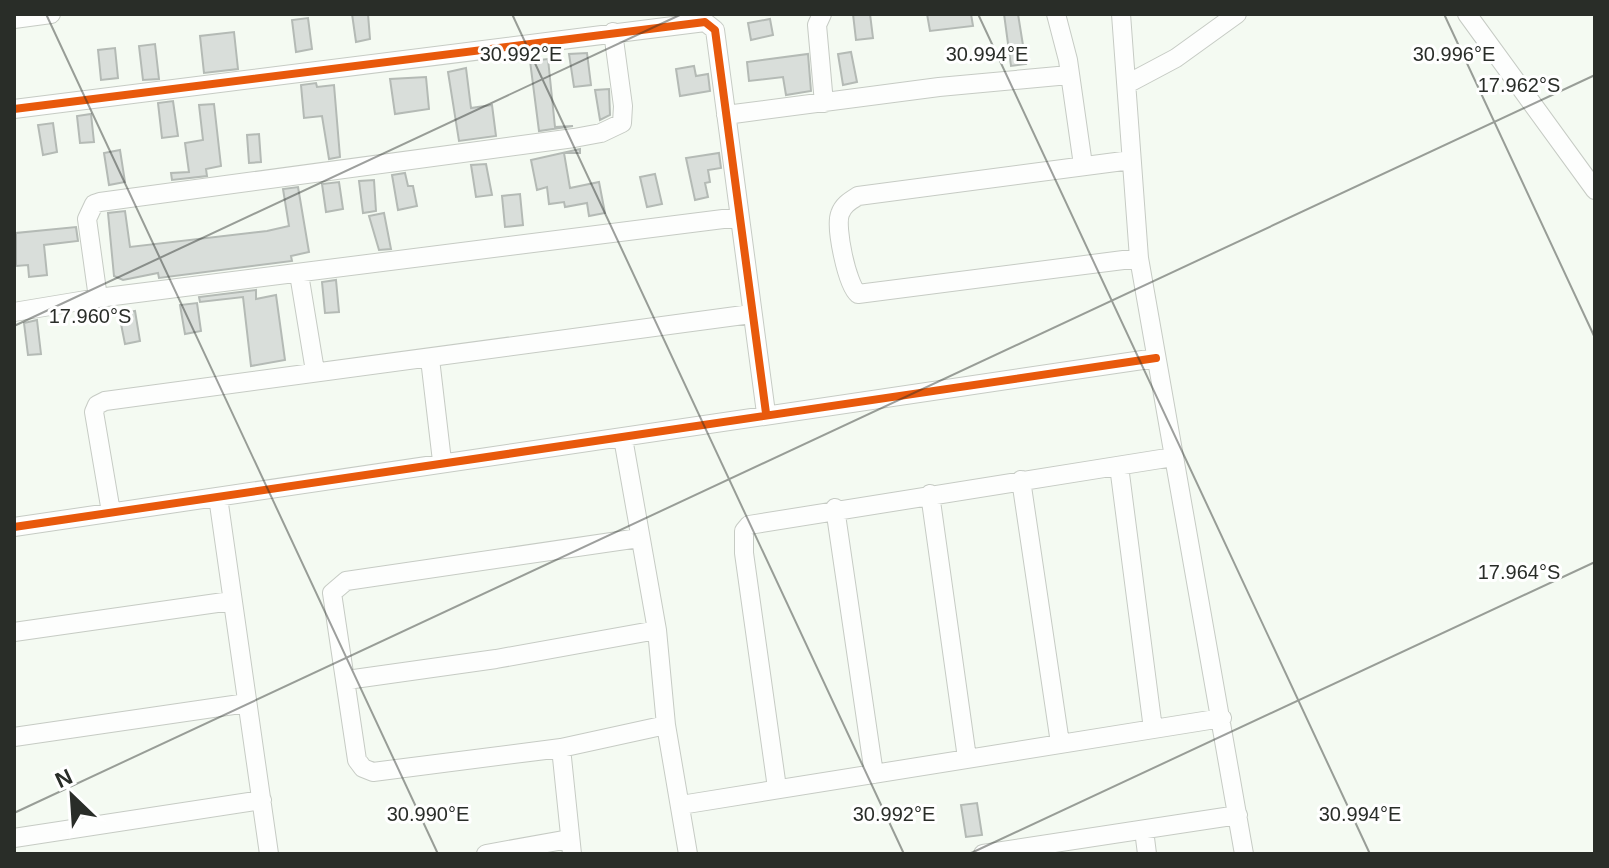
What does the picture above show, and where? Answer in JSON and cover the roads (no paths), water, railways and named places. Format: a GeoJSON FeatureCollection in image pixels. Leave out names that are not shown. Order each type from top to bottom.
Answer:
{"type":"FeatureCollection","features":[{"type":"Feature","properties":{"kind":"street"},"geometry":{"type":"LineString","coordinates":[[14,19],[51,14]]}},
{"type":"Feature","properties":{"kind":"street"},"geometry":{"type":"LineString","coordinates":[[822,14],[817,25],[824,103]]}},
{"type":"Feature","properties":{"kind":"street"},"geometry":{"type":"LineString","coordinates":[[1056,14],[1083,165]]}},
{"type":"Feature","properties":{"kind":"street"},"geometry":{"type":"LineString","coordinates":[[1121,14],[1129,83],[1139,258],[1244,854]]}},
{"type":"Feature","properties":{"kind":"street"},"geometry":{"type":"LineString","coordinates":[[1129,83],[1176,58],[1237,14]]}},
{"type":"Feature","properties":{"kind":"street"},"geometry":{"type":"LineString","coordinates":[[1467,14],[1595,190]]}},
{"type":"Feature","properties":{"kind":"street"},"geometry":{"type":"LineString","coordinates":[[14,109],[705,22],[715,30],[766,413]]}},
{"type":"Feature","properties":{"kind":"street"},"geometry":{"type":"LineString","coordinates":[[98,298],[87,219],[94,204],[100,202],[574,138],[614,128],[622,123],[623,106],[613,32]]}},
{"type":"Feature","properties":{"kind":"street"},"geometry":{"type":"LineString","coordinates":[[726,115],[1069,75]]}},
{"type":"Feature","properties":{"kind":"street"},"geometry":{"type":"LineString","coordinates":[[1131,160],[858,196],[844,207],[838,223],[854,292],[858,294],[1139,258]]}},
{"type":"Feature","properties":{"kind":"street"},"geometry":{"type":"LineString","coordinates":[[14,312],[98,298],[739,217]]}},
{"type":"Feature","properties":{"kind":"street"},"geometry":{"type":"LineString","coordinates":[[299,274],[315,371]]}},
{"type":"Feature","properties":{"kind":"street"},"geometry":{"type":"LineString","coordinates":[[111,512],[94,412],[97,405],[315,371],[430,359],[751,314]]}},
{"type":"Feature","properties":{"kind":"street"},"geometry":{"type":"LineString","coordinates":[[14,527],[442,461],[623,438],[766,413],[1156,358]]}},
{"type":"Feature","properties":{"kind":"street"},"geometry":{"type":"LineString","coordinates":[[430,359],[442,461]]}},
{"type":"Feature","properties":{"kind":"street"},"geometry":{"type":"LineString","coordinates":[[623,438],[657,630],[666,725],[688,854]]}},
{"type":"Feature","properties":{"kind":"street"},"geometry":{"type":"LineString","coordinates":[[777,788],[744,553],[744,531],[754,522],[1173,457]]}},
{"type":"Feature","properties":{"kind":"street"},"geometry":{"type":"LineString","coordinates":[[1119,466],[1153,729]]}},
{"type":"Feature","properties":{"kind":"street"},"geometry":{"type":"LineString","coordinates":[[1021,480],[1060,743]]}},
{"type":"Feature","properties":{"kind":"street"},"geometry":{"type":"LineString","coordinates":[[930,494],[967,758]]}},
{"type":"Feature","properties":{"kind":"street"},"geometry":{"type":"LineString","coordinates":[[218,497],[269,854]]}},
{"type":"Feature","properties":{"kind":"street"},"geometry":{"type":"LineString","coordinates":[[835,508],[874,774]]}},
{"type":"Feature","properties":{"kind":"street"},"geometry":{"type":"LineString","coordinates":[[639,538],[340,583],[332,593],[357,760],[363,768],[373,772],[561,748],[666,725]]}},
{"type":"Feature","properties":{"kind":"street"},"geometry":{"type":"LineString","coordinates":[[14,632],[231,601]]}},
{"type":"Feature","properties":{"kind":"street"},"geometry":{"type":"LineString","coordinates":[[347,680],[657,630]]}},
{"type":"Feature","properties":{"kind":"street"},"geometry":{"type":"LineString","coordinates":[[14,737],[247,703]]}},
{"type":"Feature","properties":{"kind":"street"},"geometry":{"type":"LineString","coordinates":[[681,805],[1222,718]]}},
{"type":"Feature","properties":{"kind":"street"},"geometry":{"type":"LineString","coordinates":[[486,854],[571,846],[561,748]]}},
{"type":"Feature","properties":{"kind":"street"},"geometry":{"type":"LineString","coordinates":[[14,838],[262,800]]}},
{"type":"Feature","properties":{"kind":"street"},"geometry":{"type":"LineString","coordinates":[[983,854],[1238,815]]}},
{"type":"Feature","properties":{"kind":"street"},"geometry":{"type":"LineString","coordinates":[[1144,830],[1147,854]]}}]}
